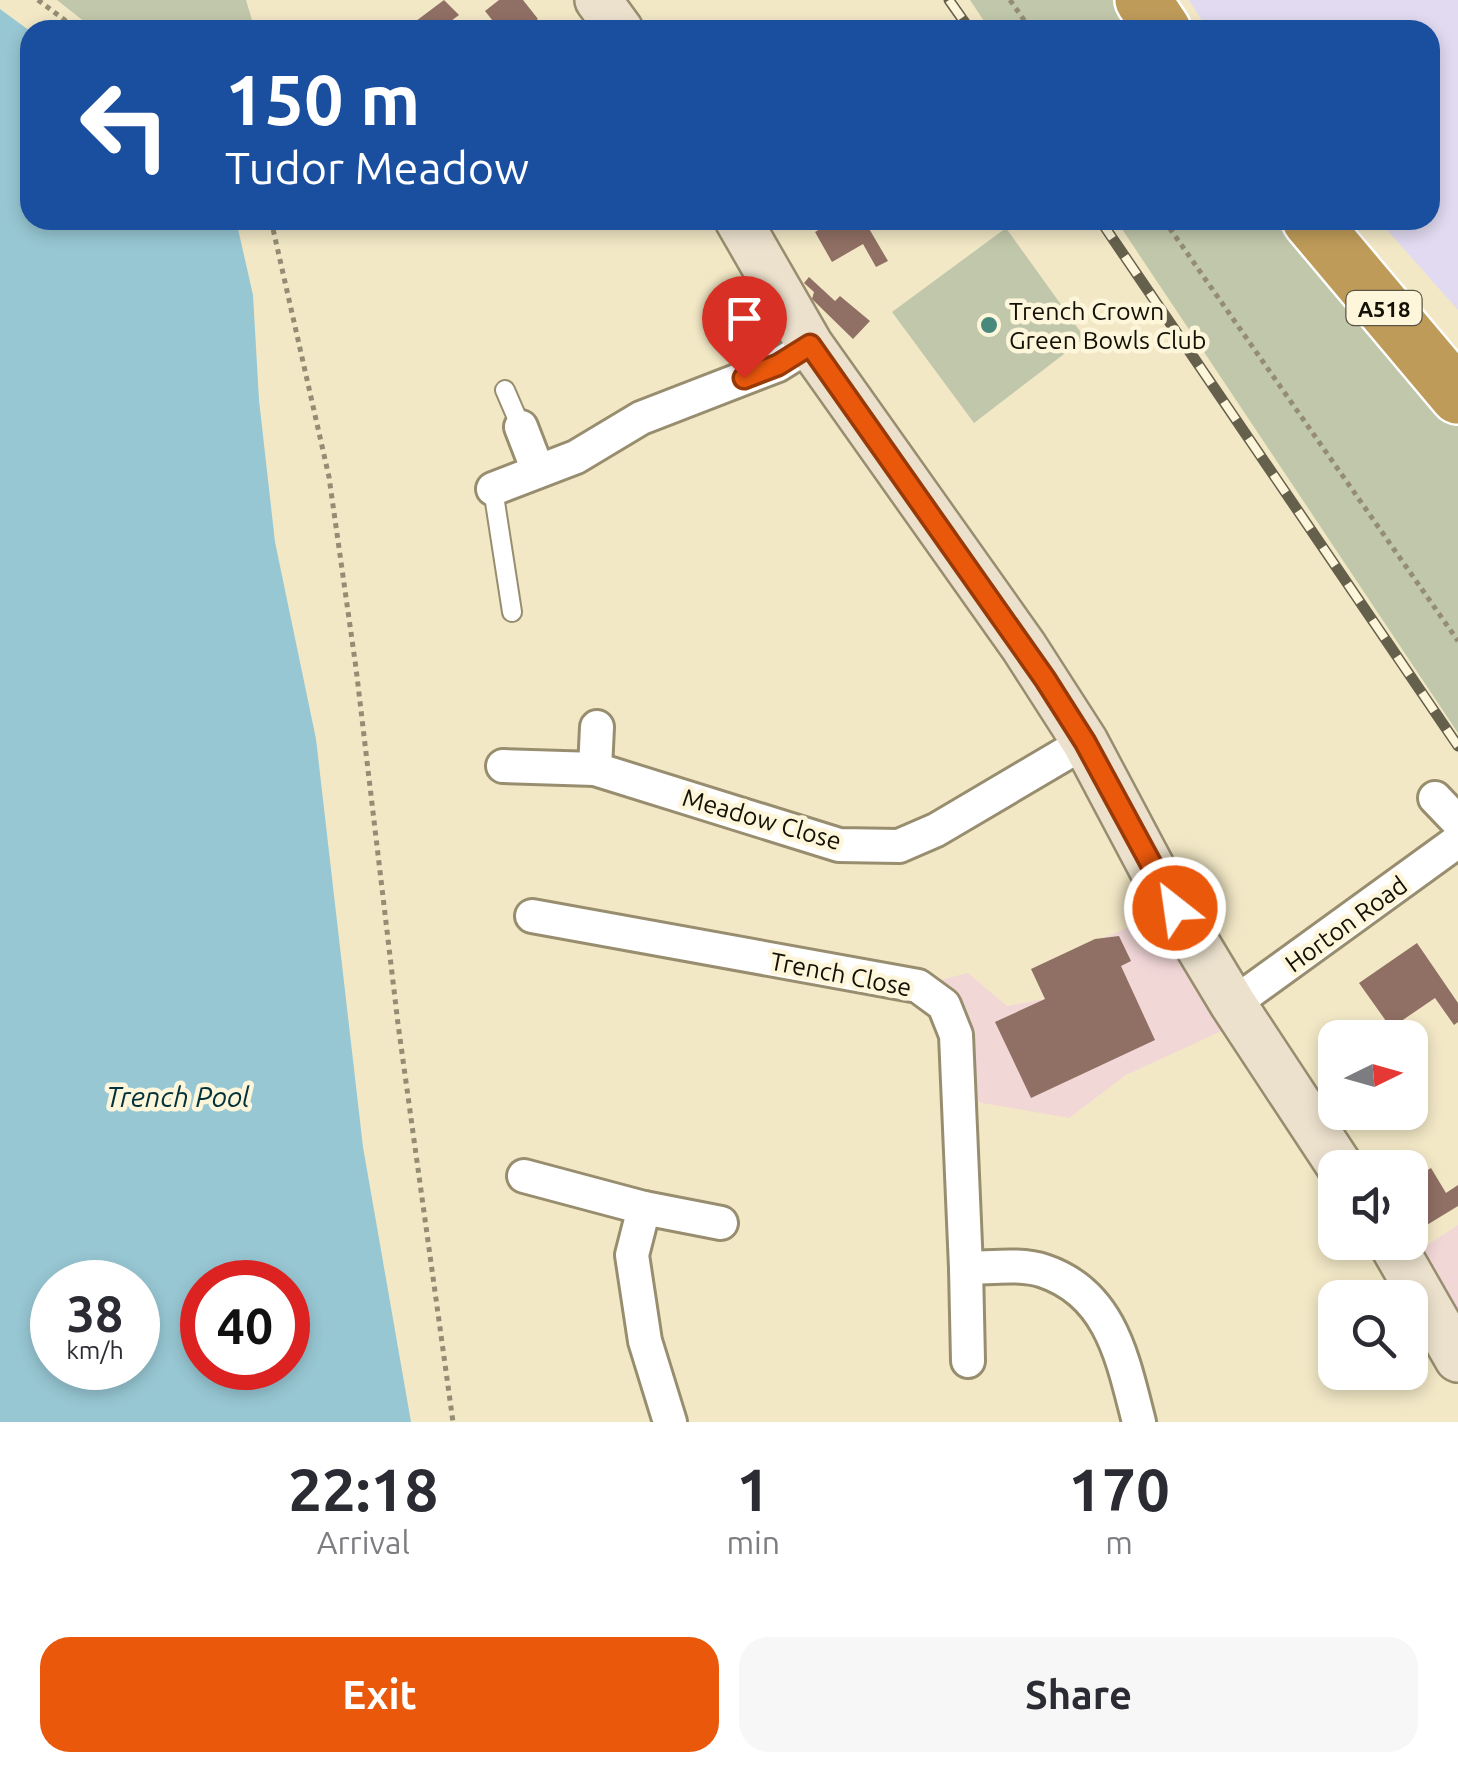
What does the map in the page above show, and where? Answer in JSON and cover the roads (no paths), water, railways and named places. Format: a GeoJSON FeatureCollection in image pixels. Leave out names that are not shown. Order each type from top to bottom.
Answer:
{"type":"FeatureCollection","features":[{"type":"Feature","properties":{"kind":"highway","name":"A518"},"geometry":{"type":"LineString","coordinates":[[1318,230],[1458,396]]}},
{"type":"Feature","properties":{"kind":"street"},"geometry":{"type":"LineString","coordinates":[[744,230],[810,345],[1024,647],[1085,742],[1156,876],[1233,1004],[1329,1150]]}},
{"type":"Feature","properties":{"kind":"street"},"geometry":{"type":"LineString","coordinates":[[492,489],[576,457],[641,418],[778,365],[810,345]]}},
{"type":"Feature","properties":{"kind":"street"},"geometry":{"type":"LineString","coordinates":[[521,427],[538,471]]}},
{"type":"Feature","properties":{"kind":"street"},"geometry":{"type":"LineString","coordinates":[[594,769],[597,727]]}},
{"type":"Feature","properties":{"kind":"street","name":"Meadow Close"},"geometry":{"type":"LineString","coordinates":[[503,766],[594,769],[839,845],[899,846],[936,830],[1085,742]]}},
{"type":"Feature","properties":{"kind":"street","name":"Horton Road"},"geometry":{"type":"LineString","coordinates":[[1233,1004],[1458,841]]}},
{"type":"Feature","properties":{"kind":"street","name":"Trench Close"},"geometry":{"type":"LineString","coordinates":[[532,916],[918,986],[944,1005],[956,1036],[968,1361]]}},
{"type":"Feature","properties":{"kind":"street"},"geometry":{"type":"LineString","coordinates":[[524,1176],[644,1208],[721,1223]]}},
{"type":"Feature","properties":{"kind":"street"},"geometry":{"type":"LineString","coordinates":[[644,1208],[632,1255],[645,1340],[670,1422]]}},
{"type":"Feature","properties":{"kind":"street"},"geometry":{"type":"LineString","coordinates":[[1401,1260],[1458,1359]]}},
{"type":"Feature","properties":{"kind":"street"},"geometry":{"type":"LineString","coordinates":[[966,1268],[1043,1271],[1083,1293],[1115,1334],[1139,1422]]}},
{"type":"Feature","properties":{"kind":"lane"},"geometry":{"type":"LineString","coordinates":[[505,390],[521,427]]}},
{"type":"Feature","properties":{"kind":"lane"},"geometry":{"type":"LineString","coordinates":[[492,489],[512,612]]}},
{"type":"Feature","properties":{"kind":"water","name":"Trench Pool"},"geometry":{"type":"Polygon","coordinates":[[[0,9],[20,24],[20,230],[238,230],[253,295],[259,400],[275,542],[316,739],[363,1147],[411,1422],[0,1422],[0,9]]]}},
{"type":"Feature","properties":{"kind":"railway"},"geometry":{"type":"LineString","coordinates":[[949,0],[963,20]]}},
{"type":"Feature","properties":{"kind":"railway"},"geometry":{"type":"LineString","coordinates":[[1107,230],[1458,746]]}},
{"type":"Feature","properties":{"kind":"place","name":"Trench Crown Green Bowls Club"},"geometry":{"type":"Point","coordinates":[989,325]}}]}
